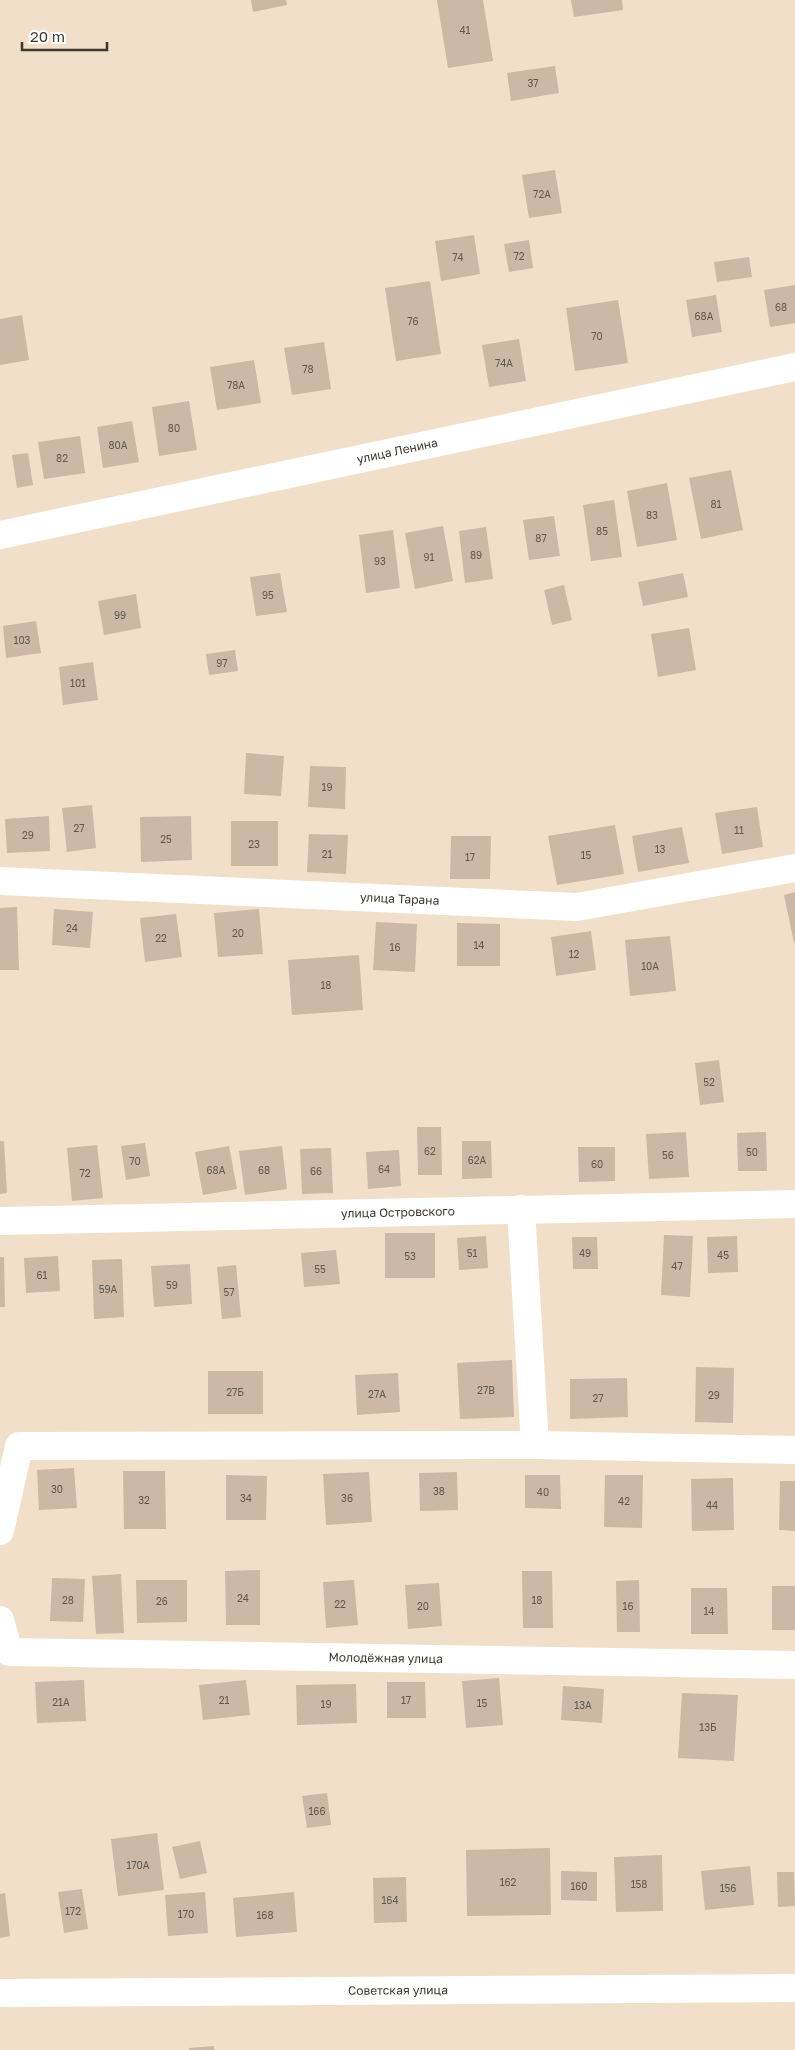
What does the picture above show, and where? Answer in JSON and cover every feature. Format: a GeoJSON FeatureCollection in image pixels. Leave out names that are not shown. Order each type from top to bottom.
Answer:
{"type":"FeatureCollection","features":[{"type":"Feature","properties":{"kind":"street","name":"улица Ленина"},"geometry":{"type":"LineString","coordinates":[[0,536],[795,367]]}},
{"type":"Feature","properties":{"kind":"street","name":"улица Тарана"},"geometry":{"type":"LineString","coordinates":[[0,881],[577,907],[795,868]]}},
{"type":"Feature","properties":{"kind":"street","name":"улица Островского"},"geometry":{"type":"LineString","coordinates":[[0,1221],[795,1204]]}},
{"type":"Feature","properties":{"kind":"street"},"geometry":{"type":"LineString","coordinates":[[521,1209],[535,1445]]}},
{"type":"Feature","properties":{"kind":"street"},"geometry":{"type":"LineString","coordinates":[[0,1531],[19,1446],[535,1445],[795,1450]]}},
{"type":"Feature","properties":{"kind":"street","name":"Молодёжная улица"},"geometry":{"type":"LineString","coordinates":[[0,1620],[9,1652],[795,1665]]}},
{"type":"Feature","properties":{"kind":"street","name":"Советская улица"},"geometry":{"type":"LineString","coordinates":[[0,1993],[795,1988]]}},
{"type":"Feature","properties":{"kind":"building"},"geometry":{"type":"Polygon","coordinates":[[[251,0],[286,0],[287,5],[253,12],[251,0]]]}},
{"type":"Feature","properties":{"kind":"building"},"geometry":{"type":"Polygon","coordinates":[[[437,0],[483,0],[493,61],[448,68],[437,0]]]}},
{"type":"Feature","properties":{"kind":"building"},"geometry":{"type":"Polygon","coordinates":[[[571,0],[622,0],[623,10],[574,17],[571,0]]]}},
{"type":"Feature","properties":{"kind":"building"},"geometry":{"type":"Polygon","coordinates":[[[555,66],[559,93],[511,101],[507,73],[555,66]]]}},
{"type":"Feature","properties":{"kind":"building"},"geometry":{"type":"Polygon","coordinates":[[[555,170],[562,213],[529,218],[522,175],[555,170]]]}},
{"type":"Feature","properties":{"kind":"building"},"geometry":{"type":"Polygon","coordinates":[[[474,235],[480,274],[441,281],[435,241],[474,235]]]}},
{"type":"Feature","properties":{"kind":"building"},"geometry":{"type":"Polygon","coordinates":[[[529,240],[533,268],[509,272],[504,244],[529,240]]]}},
{"type":"Feature","properties":{"kind":"building"},"geometry":{"type":"Polygon","coordinates":[[[749,257],[752,277],[717,282],[714,262],[749,257]]]}},
{"type":"Feature","properties":{"kind":"building"},"geometry":{"type":"Polygon","coordinates":[[[430,281],[441,354],[396,361],[385,288],[430,281]]]}},
{"type":"Feature","properties":{"kind":"building"},"geometry":{"type":"Polygon","coordinates":[[[795,285],[795,323],[770,327],[764,290],[795,285]]]}},
{"type":"Feature","properties":{"kind":"building"},"geometry":{"type":"Polygon","coordinates":[[[716,295],[722,332],[692,337],[686,300],[716,295]]]}},
{"type":"Feature","properties":{"kind":"building"},"geometry":{"type":"Polygon","coordinates":[[[618,300],[628,363],[575,371],[566,308],[618,300]]]}},
{"type":"Feature","properties":{"kind":"building"},"geometry":{"type":"Polygon","coordinates":[[[22,315],[29,360],[0,365],[0,319],[22,315]]]}},
{"type":"Feature","properties":{"kind":"building"},"geometry":{"type":"Polygon","coordinates":[[[519,339],[526,381],[489,387],[482,345],[519,339]]]}},
{"type":"Feature","properties":{"kind":"building"},"geometry":{"type":"Polygon","coordinates":[[[324,342],[331,389],[292,395],[284,348],[324,342]]]}},
{"type":"Feature","properties":{"kind":"building"},"geometry":{"type":"Polygon","coordinates":[[[254,360],[261,403],[217,410],[210,367],[254,360]]]}},
{"type":"Feature","properties":{"kind":"building"},"geometry":{"type":"Polygon","coordinates":[[[189,401],[197,450],[159,456],[152,407],[189,401]]]}},
{"type":"Feature","properties":{"kind":"building"},"geometry":{"type":"Polygon","coordinates":[[[132,421],[139,462],[103,468],[97,427],[132,421]]]}},
{"type":"Feature","properties":{"kind":"building"},"geometry":{"type":"Polygon","coordinates":[[[80,436],[85,473],[44,479],[38,442],[80,436]]]}},
{"type":"Feature","properties":{"kind":"building"},"geometry":{"type":"Polygon","coordinates":[[[28,453],[33,485],[17,488],[12,455],[28,453]]]}},
{"type":"Feature","properties":{"kind":"building"},"geometry":{"type":"Polygon","coordinates":[[[731,470],[743,530],[701,539],[689,478],[731,470]]]}},
{"type":"Feature","properties":{"kind":"building"},"geometry":{"type":"Polygon","coordinates":[[[667,483],[677,540],[637,547],[627,491],[667,483]]]}},
{"type":"Feature","properties":{"kind":"building"},"geometry":{"type":"Polygon","coordinates":[[[614,500],[622,557],[591,561],[583,505],[614,500]]]}},
{"type":"Feature","properties":{"kind":"building"},"geometry":{"type":"Polygon","coordinates":[[[554,516],[560,556],[529,560],[523,520],[554,516]]]}},
{"type":"Feature","properties":{"kind":"building"},"geometry":{"type":"Polygon","coordinates":[[[443,526],[453,581],[415,589],[405,533],[443,526]]]}},
{"type":"Feature","properties":{"kind":"building"},"geometry":{"type":"Polygon","coordinates":[[[486,527],[493,579],[465,583],[459,531],[486,527]]]}},
{"type":"Feature","properties":{"kind":"building"},"geometry":{"type":"Polygon","coordinates":[[[393,530],[400,588],[366,593],[359,535],[393,530]]]}},
{"type":"Feature","properties":{"kind":"building"},"geometry":{"type":"Polygon","coordinates":[[[280,573],[287,612],[256,616],[250,577],[280,573]]]}},
{"type":"Feature","properties":{"kind":"building"},"geometry":{"type":"Polygon","coordinates":[[[683,573],[688,597],[643,606],[638,582],[683,573]]]}},
{"type":"Feature","properties":{"kind":"building"},"geometry":{"type":"Polygon","coordinates":[[[564,585],[572,620],[552,625],[544,590],[564,585]]]}},
{"type":"Feature","properties":{"kind":"building"},"geometry":{"type":"Polygon","coordinates":[[[136,594],[141,628],[104,635],[98,601],[136,594]]]}},
{"type":"Feature","properties":{"kind":"building"},"geometry":{"type":"Polygon","coordinates":[[[36,621],[41,653],[6,658],[3,626],[36,621]]]}},
{"type":"Feature","properties":{"kind":"building"},"geometry":{"type":"Polygon","coordinates":[[[689,628],[696,670],[658,677],[651,634],[689,628]]]}},
{"type":"Feature","properties":{"kind":"building"},"geometry":{"type":"Polygon","coordinates":[[[235,650],[238,671],[209,675],[206,654],[235,650]]]}},
{"type":"Feature","properties":{"kind":"building"},"geometry":{"type":"Polygon","coordinates":[[[93,662],[98,700],[63,705],[59,667],[93,662]]]}},
{"type":"Feature","properties":{"kind":"building"},"geometry":{"type":"Polygon","coordinates":[[[246,753],[284,756],[281,796],[244,794],[246,753]]]}},
{"type":"Feature","properties":{"kind":"building"},"geometry":{"type":"Polygon","coordinates":[[[310,766],[346,767],[345,809],[308,807],[310,766]]]}},
{"type":"Feature","properties":{"kind":"building"},"geometry":{"type":"Polygon","coordinates":[[[92,805],[96,848],[67,852],[62,808],[92,805]]]}},
{"type":"Feature","properties":{"kind":"building"},"geometry":{"type":"Polygon","coordinates":[[[757,807],[763,847],[722,854],[715,813],[757,807]]]}},
{"type":"Feature","properties":{"kind":"building"},"geometry":{"type":"Polygon","coordinates":[[[49,816],[50,851],[7,853],[5,819],[49,816]]]}},
{"type":"Feature","properties":{"kind":"building"},"geometry":{"type":"Polygon","coordinates":[[[191,816],[192,860],[141,862],[140,817],[191,816]]]}},
{"type":"Feature","properties":{"kind":"building"},"geometry":{"type":"Polygon","coordinates":[[[231,821],[278,821],[278,866],[231,866],[231,821]]]}},
{"type":"Feature","properties":{"kind":"building"},"geometry":{"type":"Polygon","coordinates":[[[615,825],[624,874],[557,885],[548,836],[615,825]]]}},
{"type":"Feature","properties":{"kind":"building"},"geometry":{"type":"Polygon","coordinates":[[[682,827],[689,863],[638,872],[632,836],[682,827]]]}},
{"type":"Feature","properties":{"kind":"building"},"geometry":{"type":"Polygon","coordinates":[[[309,834],[348,835],[346,874],[307,872],[309,834]]]}},
{"type":"Feature","properties":{"kind":"building"},"geometry":{"type":"Polygon","coordinates":[[[451,836],[491,836],[490,879],[450,879],[451,836]]]}},
{"type":"Feature","properties":{"kind":"building"},"geometry":{"type":"Polygon","coordinates":[[[795,892],[795,942],[794,943],[784,895],[795,892]]]}},
{"type":"Feature","properties":{"kind":"building"},"geometry":{"type":"Polygon","coordinates":[[[17,907],[19,970],[0,970],[0,908],[17,907]]]}},
{"type":"Feature","properties":{"kind":"building"},"geometry":{"type":"Polygon","coordinates":[[[54,909],[93,912],[90,948],[52,945],[54,909]]]}},
{"type":"Feature","properties":{"kind":"building"},"geometry":{"type":"Polygon","coordinates":[[[259,909],[263,954],[218,957],[214,913],[259,909]]]}},
{"type":"Feature","properties":{"kind":"building"},"geometry":{"type":"Polygon","coordinates":[[[176,914],[182,957],[145,962],[140,918],[176,914]]]}},
{"type":"Feature","properties":{"kind":"building"},"geometry":{"type":"Polygon","coordinates":[[[376,922],[417,924],[415,972],[373,970],[376,922]]]}},
{"type":"Feature","properties":{"kind":"building"},"geometry":{"type":"Polygon","coordinates":[[[457,923],[500,924],[500,966],[457,966],[457,923]]]}},
{"type":"Feature","properties":{"kind":"building"},"geometry":{"type":"Polygon","coordinates":[[[591,931],[596,970],[556,976],[551,937],[591,931]]]}},
{"type":"Feature","properties":{"kind":"building"},"geometry":{"type":"Polygon","coordinates":[[[670,936],[676,991],[630,996],[625,940],[670,936]]]}},
{"type":"Feature","properties":{"kind":"building"},"geometry":{"type":"Polygon","coordinates":[[[359,955],[363,1010],[292,1015],[288,960],[359,955]]]}},
{"type":"Feature","properties":{"kind":"building"},"geometry":{"type":"Polygon","coordinates":[[[719,1060],[724,1102],[700,1105],[695,1063],[719,1060]]]}},
{"type":"Feature","properties":{"kind":"building"},"geometry":{"type":"Polygon","coordinates":[[[417,1127],[441,1127],[442,1175],[418,1175],[417,1127]]]}},
{"type":"Feature","properties":{"kind":"building"},"geometry":{"type":"Polygon","coordinates":[[[686,1132],[689,1177],[649,1179],[646,1134],[686,1132]]]}},
{"type":"Feature","properties":{"kind":"building"},"geometry":{"type":"Polygon","coordinates":[[[766,1132],[767,1171],[738,1171],[737,1133],[766,1132]]]}},
{"type":"Feature","properties":{"kind":"building"},"geometry":{"type":"Polygon","coordinates":[[[0,1141],[4,1141],[7,1193],[0,1194],[0,1141]]]}},
{"type":"Feature","properties":{"kind":"building"},"geometry":{"type":"Polygon","coordinates":[[[462,1141],[491,1141],[492,1178],[462,1179],[462,1141]]]}},
{"type":"Feature","properties":{"kind":"building"},"geometry":{"type":"Polygon","coordinates":[[[145,1143],[150,1176],[126,1180],[121,1146],[145,1143]]]}},
{"type":"Feature","properties":{"kind":"building"},"geometry":{"type":"Polygon","coordinates":[[[97,1145],[103,1198],[72,1201],[67,1148],[97,1145]]]}},
{"type":"Feature","properties":{"kind":"building"},"geometry":{"type":"Polygon","coordinates":[[[229,1146],[237,1189],[203,1195],[195,1152],[229,1146]]]}},
{"type":"Feature","properties":{"kind":"building"},"geometry":{"type":"Polygon","coordinates":[[[282,1146],[287,1189],[245,1195],[239,1151],[282,1146]]]}},
{"type":"Feature","properties":{"kind":"building"},"geometry":{"type":"Polygon","coordinates":[[[578,1147],[615,1147],[615,1181],[579,1182],[578,1147]]]}},
{"type":"Feature","properties":{"kind":"building"},"geometry":{"type":"Polygon","coordinates":[[[331,1148],[333,1193],[302,1194],[300,1149],[331,1148]]]}},
{"type":"Feature","properties":{"kind":"building"},"geometry":{"type":"Polygon","coordinates":[[[399,1150],[401,1186],[368,1189],[366,1152],[399,1150]]]}},
{"type":"Feature","properties":{"kind":"building"},"geometry":{"type":"Polygon","coordinates":[[[385,1233],[435,1233],[435,1278],[385,1278],[385,1233]]]}},
{"type":"Feature","properties":{"kind":"building"},"geometry":{"type":"Polygon","coordinates":[[[664,1235],[693,1236],[690,1297],[661,1295],[664,1235]]]}},
{"type":"Feature","properties":{"kind":"building"},"geometry":{"type":"Polygon","coordinates":[[[486,1236],[488,1268],[459,1270],[457,1238],[486,1236]]]}},
{"type":"Feature","properties":{"kind":"building"},"geometry":{"type":"Polygon","coordinates":[[[737,1236],[738,1272],[708,1273],[707,1237],[737,1236]]]}},
{"type":"Feature","properties":{"kind":"building"},"geometry":{"type":"Polygon","coordinates":[[[572,1237],[597,1237],[598,1269],[573,1269],[572,1237]]]}},
{"type":"Feature","properties":{"kind":"building"},"geometry":{"type":"Polygon","coordinates":[[[336,1250],[340,1284],[304,1287],[301,1253],[336,1250]]]}},
{"type":"Feature","properties":{"kind":"building"},"geometry":{"type":"Polygon","coordinates":[[[58,1256],[60,1291],[26,1293],[24,1258],[58,1256]]]}},
{"type":"Feature","properties":{"kind":"building"},"geometry":{"type":"Polygon","coordinates":[[[0,1257],[4,1257],[5,1307],[0,1307],[0,1257]]]}},
{"type":"Feature","properties":{"kind":"building"},"geometry":{"type":"Polygon","coordinates":[[[122,1259],[124,1317],[94,1319],[92,1260],[122,1259]]]}},
{"type":"Feature","properties":{"kind":"building"},"geometry":{"type":"Polygon","coordinates":[[[190,1264],[192,1304],[154,1307],[151,1266],[190,1264]]]}},
{"type":"Feature","properties":{"kind":"building"},"geometry":{"type":"Polygon","coordinates":[[[236,1265],[241,1317],[222,1319],[217,1267],[236,1265]]]}},
{"type":"Feature","properties":{"kind":"building"},"geometry":{"type":"Polygon","coordinates":[[[512,1360],[514,1417],[460,1419],[457,1363],[512,1360]]]}},
{"type":"Feature","properties":{"kind":"building"},"geometry":{"type":"Polygon","coordinates":[[[696,1367],[734,1368],[733,1423],[695,1422],[696,1367]]]}},
{"type":"Feature","properties":{"kind":"building"},"geometry":{"type":"Polygon","coordinates":[[[208,1371],[263,1371],[263,1414],[208,1414],[208,1371]]]}},
{"type":"Feature","properties":{"kind":"building"},"geometry":{"type":"Polygon","coordinates":[[[398,1373],[400,1412],[357,1415],[355,1375],[398,1373]]]}},
{"type":"Feature","properties":{"kind":"building"},"geometry":{"type":"Polygon","coordinates":[[[627,1378],[628,1417],[570,1419],[570,1379],[627,1378]]]}},
{"type":"Feature","properties":{"kind":"building"},"geometry":{"type":"Polygon","coordinates":[[[74,1468],[77,1508],[39,1510],[37,1470],[74,1468]]]}},
{"type":"Feature","properties":{"kind":"building"},"geometry":{"type":"Polygon","coordinates":[[[123,1471],[165,1471],[166,1529],[124,1529],[123,1471]]]}},
{"type":"Feature","properties":{"kind":"building"},"geometry":{"type":"Polygon","coordinates":[[[369,1472],[372,1522],[326,1525],[323,1474],[369,1472]]]}},
{"type":"Feature","properties":{"kind":"building"},"geometry":{"type":"Polygon","coordinates":[[[457,1472],[458,1510],[420,1511],[419,1473],[457,1472]]]}},
{"type":"Feature","properties":{"kind":"building"},"geometry":{"type":"Polygon","coordinates":[[[226,1475],[267,1476],[266,1520],[226,1520],[226,1475]]]}},
{"type":"Feature","properties":{"kind":"building"},"geometry":{"type":"Polygon","coordinates":[[[525,1475],[560,1475],[561,1509],[525,1508],[525,1475]]]}},
{"type":"Feature","properties":{"kind":"building"},"geometry":{"type":"Polygon","coordinates":[[[605,1475],[643,1475],[642,1528],[604,1527],[605,1475]]]}},
{"type":"Feature","properties":{"kind":"building"},"geometry":{"type":"Polygon","coordinates":[[[733,1478],[734,1530],[692,1531],[691,1479],[733,1478]]]}},
{"type":"Feature","properties":{"kind":"building"},"geometry":{"type":"Polygon","coordinates":[[[780,1481],[795,1481],[795,1531],[779,1530],[780,1481]]]}},
{"type":"Feature","properties":{"kind":"building"},"geometry":{"type":"Polygon","coordinates":[[[260,1570],[260,1625],[226,1625],[225,1571],[260,1570]]]}},
{"type":"Feature","properties":{"kind":"building"},"geometry":{"type":"Polygon","coordinates":[[[522,1571],[552,1571],[553,1628],[523,1628],[522,1571]]]}},
{"type":"Feature","properties":{"kind":"building"},"geometry":{"type":"Polygon","coordinates":[[[121,1574],[124,1633],[96,1634],[92,1576],[121,1574]]]}},
{"type":"Feature","properties":{"kind":"building"},"geometry":{"type":"Polygon","coordinates":[[[52,1578],[85,1579],[83,1622],[50,1621],[52,1578]]]}},
{"type":"Feature","properties":{"kind":"building"},"geometry":{"type":"Polygon","coordinates":[[[136,1580],[187,1580],[187,1622],[137,1623],[136,1580]]]}},
{"type":"Feature","properties":{"kind":"building"},"geometry":{"type":"Polygon","coordinates":[[[354,1580],[358,1625],[326,1628],[323,1582],[354,1580]]]}},
{"type":"Feature","properties":{"kind":"building"},"geometry":{"type":"Polygon","coordinates":[[[639,1580],[640,1632],[617,1632],[616,1581],[639,1580]]]}},
{"type":"Feature","properties":{"kind":"building"},"geometry":{"type":"Polygon","coordinates":[[[439,1583],[442,1626],[408,1629],[405,1585],[439,1583]]]}},
{"type":"Feature","properties":{"kind":"building"},"geometry":{"type":"Polygon","coordinates":[[[772,1586],[795,1586],[795,1630],[772,1630],[772,1586]]]}},
{"type":"Feature","properties":{"kind":"building"},"geometry":{"type":"Polygon","coordinates":[[[691,1588],[727,1588],[728,1634],[691,1634],[691,1588]]]}},
{"type":"Feature","properties":{"kind":"building"},"geometry":{"type":"Polygon","coordinates":[[[499,1678],[503,1725],[466,1728],[462,1681],[499,1678]]]}},
{"type":"Feature","properties":{"kind":"building"},"geometry":{"type":"Polygon","coordinates":[[[84,1680],[86,1721],[37,1723],[35,1682],[84,1680]]]}},
{"type":"Feature","properties":{"kind":"building"},"geometry":{"type":"Polygon","coordinates":[[[246,1680],[250,1715],[203,1720],[199,1685],[246,1680]]]}},
{"type":"Feature","properties":{"kind":"building"},"geometry":{"type":"Polygon","coordinates":[[[387,1682],[425,1682],[426,1718],[387,1718],[387,1682]]]}},
{"type":"Feature","properties":{"kind":"building"},"geometry":{"type":"Polygon","coordinates":[[[356,1684],[357,1723],[297,1725],[296,1685],[356,1684]]]}},
{"type":"Feature","properties":{"kind":"building"},"geometry":{"type":"Polygon","coordinates":[[[563,1686],[604,1689],[602,1723],[561,1720],[563,1686]]]}},
{"type":"Feature","properties":{"kind":"building"},"geometry":{"type":"Polygon","coordinates":[[[682,1693],[738,1695],[734,1761],[678,1758],[682,1693]]]}},
{"type":"Feature","properties":{"kind":"building"},"geometry":{"type":"Polygon","coordinates":[[[327,1793],[331,1825],[307,1828],[302,1796],[327,1793]]]}},
{"type":"Feature","properties":{"kind":"building"},"geometry":{"type":"Polygon","coordinates":[[[157,1833],[164,1890],[118,1896],[111,1839],[157,1833]]]}},
{"type":"Feature","properties":{"kind":"building"},"geometry":{"type":"Polygon","coordinates":[[[200,1841],[207,1873],[180,1879],[172,1847],[200,1841]]]}},
{"type":"Feature","properties":{"kind":"building"},"geometry":{"type":"Polygon","coordinates":[[[550,1848],[551,1915],[467,1916],[466,1850],[550,1848]]]}},
{"type":"Feature","properties":{"kind":"building"},"geometry":{"type":"Polygon","coordinates":[[[662,1855],[663,1911],[616,1912],[614,1857],[662,1855]]]}},
{"type":"Feature","properties":{"kind":"building"},"geometry":{"type":"Polygon","coordinates":[[[750,1866],[754,1905],[705,1910],[701,1871],[750,1866]]]}},
{"type":"Feature","properties":{"kind":"building"},"geometry":{"type":"Polygon","coordinates":[[[561,1871],[597,1872],[597,1901],[561,1900],[561,1871]]]}},
{"type":"Feature","properties":{"kind":"building"},"geometry":{"type":"Polygon","coordinates":[[[777,1872],[794,1872],[795,1906],[778,1907],[777,1872]]]}},
{"type":"Feature","properties":{"kind":"building"},"geometry":{"type":"Polygon","coordinates":[[[406,1877],[407,1922],[374,1923],[373,1878],[406,1877]]]}},
{"type":"Feature","properties":{"kind":"building"},"geometry":{"type":"Polygon","coordinates":[[[82,1889],[88,1929],[64,1933],[58,1892],[82,1889]]]}},
{"type":"Feature","properties":{"kind":"building"},"geometry":{"type":"Polygon","coordinates":[[[205,1892],[208,1933],[168,1936],[165,1895],[205,1892]]]}},
{"type":"Feature","properties":{"kind":"building"},"geometry":{"type":"Polygon","coordinates":[[[294,1892],[297,1932],[236,1937],[233,1898],[294,1892]]]}},
{"type":"Feature","properties":{"kind":"building"},"geometry":{"type":"Polygon","coordinates":[[[5,1893],[10,1936],[0,1938],[0,1894],[5,1893]]]}},
{"type":"Feature","properties":{"kind":"building"},"geometry":{"type":"Polygon","coordinates":[[[214,2046],[214,2050],[189,2050],[189,2048],[214,2046]]]}}]}
